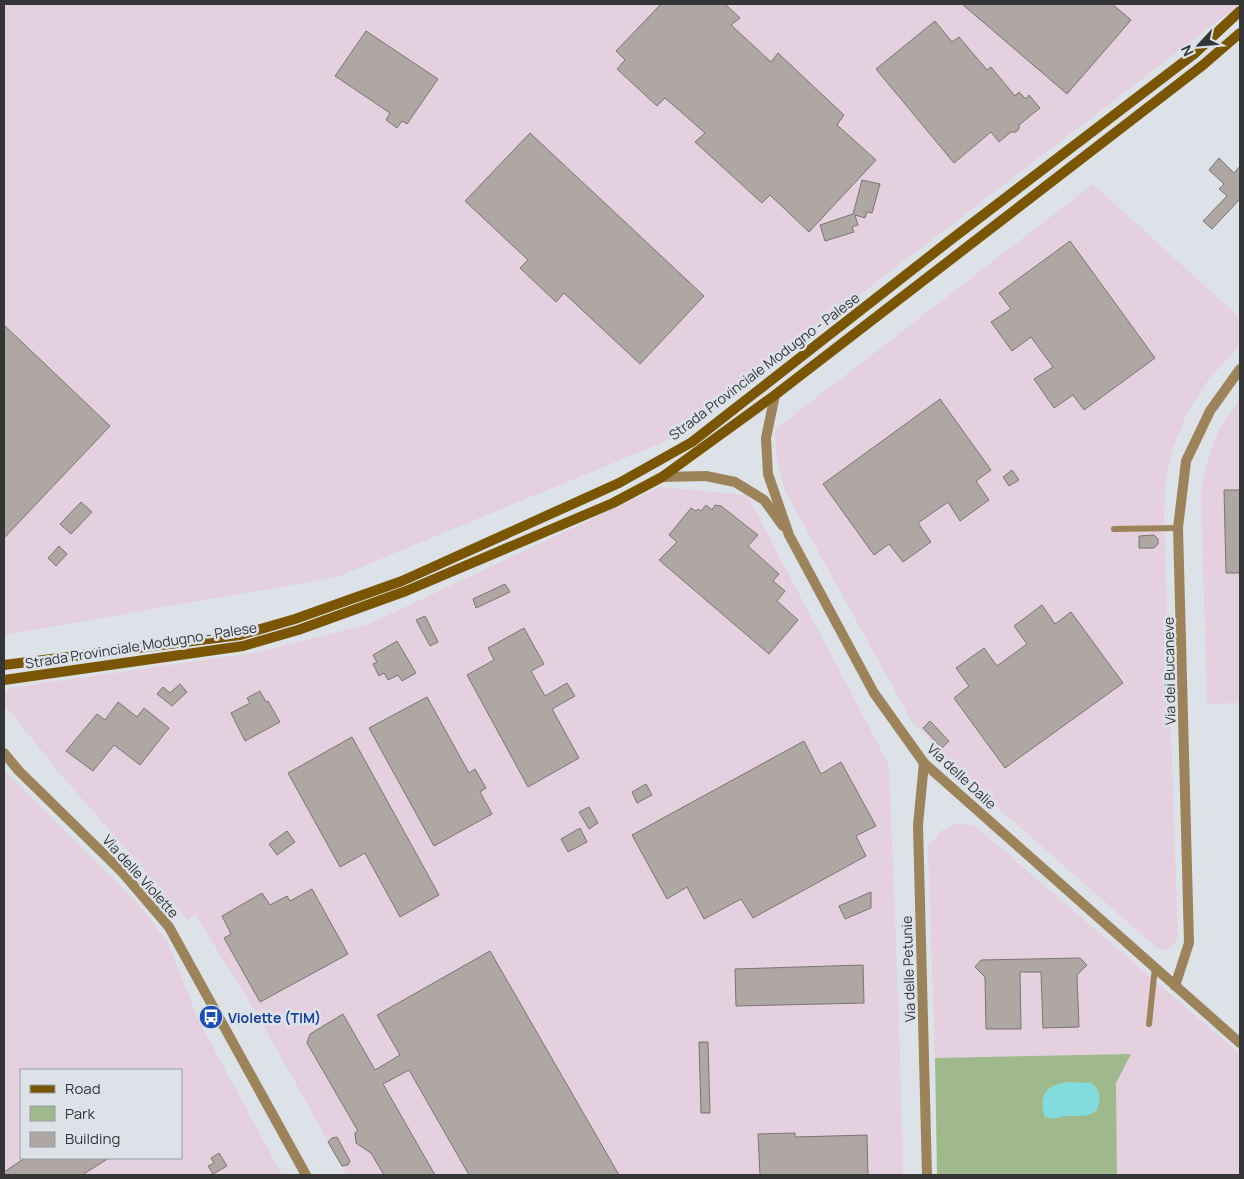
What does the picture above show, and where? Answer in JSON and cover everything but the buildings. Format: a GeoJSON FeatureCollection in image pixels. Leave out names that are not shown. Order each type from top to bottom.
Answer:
{"type":"FeatureCollection","features":[{"type":"Feature","properties":{"kind":"main road","name":"Strada Provinciale Modugno - Palese"},"geometry":{"type":"LineString","coordinates":[[4,665],[240,635],[295,619],[402,581],[619,483],[692,442],[960,232],[1194,54],[1240,11]]}},
{"type":"Feature","properties":{"kind":"main road","name":"Strada Provinciale Modugno - Palese"},"geometry":{"type":"LineString","coordinates":[[4,680],[243,646],[298,630],[415,587],[612,503],[662,477],[775,395],[1203,65],[1240,33]]}},
{"type":"Feature","properties":{"kind":"street","name":"Via dei Bucaneve"},"geometry":{"type":"LineString","coordinates":[[1176,986],[1189,943],[1178,528],[1186,461],[1210,411],[1240,369]]}},
{"type":"Feature","properties":{"kind":"street","name":"Via delle Dalie"},"geometry":{"type":"LineString","coordinates":[[775,395],[766,438],[768,474],[789,534],[874,693],[924,763],[1240,1043]]}},
{"type":"Feature","properties":{"kind":"street"},"geometry":{"type":"LineString","coordinates":[[662,477],[706,476],[735,482],[764,500],[789,534]]}},
{"type":"Feature","properties":{"kind":"street"},"geometry":{"type":"LineString","coordinates":[[4,752],[19,771]]}},
{"type":"Feature","properties":{"kind":"street"},"geometry":{"type":"LineString","coordinates":[[4,759],[19,771]]}},
{"type":"Feature","properties":{"kind":"street","name":"Via delle Petunie"},"geometry":{"type":"LineString","coordinates":[[924,763],[918,825],[927,1175]]}},
{"type":"Feature","properties":{"kind":"street","name":"Via delle Violette"},"geometry":{"type":"LineString","coordinates":[[19,771],[122,872],[169,927],[306,1175]]}},
{"type":"Feature","properties":{"kind":"lane"},"geometry":{"type":"LineString","coordinates":[[1114,529],[1178,528]]}},
{"type":"Feature","properties":{"kind":"lane"},"geometry":{"type":"LineString","coordinates":[[1149,1024],[1155,967]]}},
{"type":"Feature","properties":{"kind":"shaded area"},"geometry":{"type":"Polygon","coordinates":[[[4,4],[1238,4],[671,439],[337,577],[4,635],[4,4]]]}},
{"type":"Feature","properties":{"kind":"shaded area"},"geometry":{"type":"Polygon","coordinates":[[[1093,184],[1240,318],[1240,345],[1208,380],[1188,411],[1174,445],[1165,480],[1164,521],[1178,938],[1174,945],[1162,950],[1156,947],[972,785],[911,720],[784,489],[777,459],[775,433],[777,428],[1093,184]]]}},
{"type":"Feature","properties":{"kind":"shaded area"},"geometry":{"type":"Polygon","coordinates":[[[1240,399],[1240,703],[1207,704],[1201,493],[1207,463],[1218,432],[1240,399]]]}},
{"type":"Feature","properties":{"kind":"shaded area"},"geometry":{"type":"Polygon","coordinates":[[[660,487],[747,495],[889,765],[903,1175],[347,1175],[258,1016],[195,914],[188,920],[62,776],[4,704],[4,694],[9,688],[253,653],[369,624],[660,487]]]}},
{"type":"Feature","properties":{"kind":"shaded area"},"geometry":{"type":"Polygon","coordinates":[[[4,771],[141,907],[168,943],[198,1019],[282,1175],[4,1175],[4,771]]]}},
{"type":"Feature","properties":{"kind":"shaded area"},"geometry":{"type":"Polygon","coordinates":[[[957,823],[975,826],[1240,1054],[1240,1175],[1117,1175],[1116,1083],[1130,1054],[935,1058],[928,847],[941,831],[957,823]]]}},
{"type":"Feature","properties":{"kind":"green space"},"geometry":{"type":"Polygon","coordinates":[[[1131,1054],[1116,1083],[1117,1175],[937,1175],[935,1058],[1131,1054]]]}},
{"type":"Feature","properties":{"kind":"water"},"geometry":{"type":"Polygon","coordinates":[[[1065,1082],[1092,1083],[1099,1095],[1097,1110],[1082,1116],[1065,1116],[1054,1119],[1045,1117],[1042,1106],[1044,1094],[1051,1087],[1065,1082]]]}},
{"type":"Feature","properties":{"kind":"place","name":"Violette (TIM)"},"geometry":{"type":"Point","coordinates":[211,1017]}}]}
